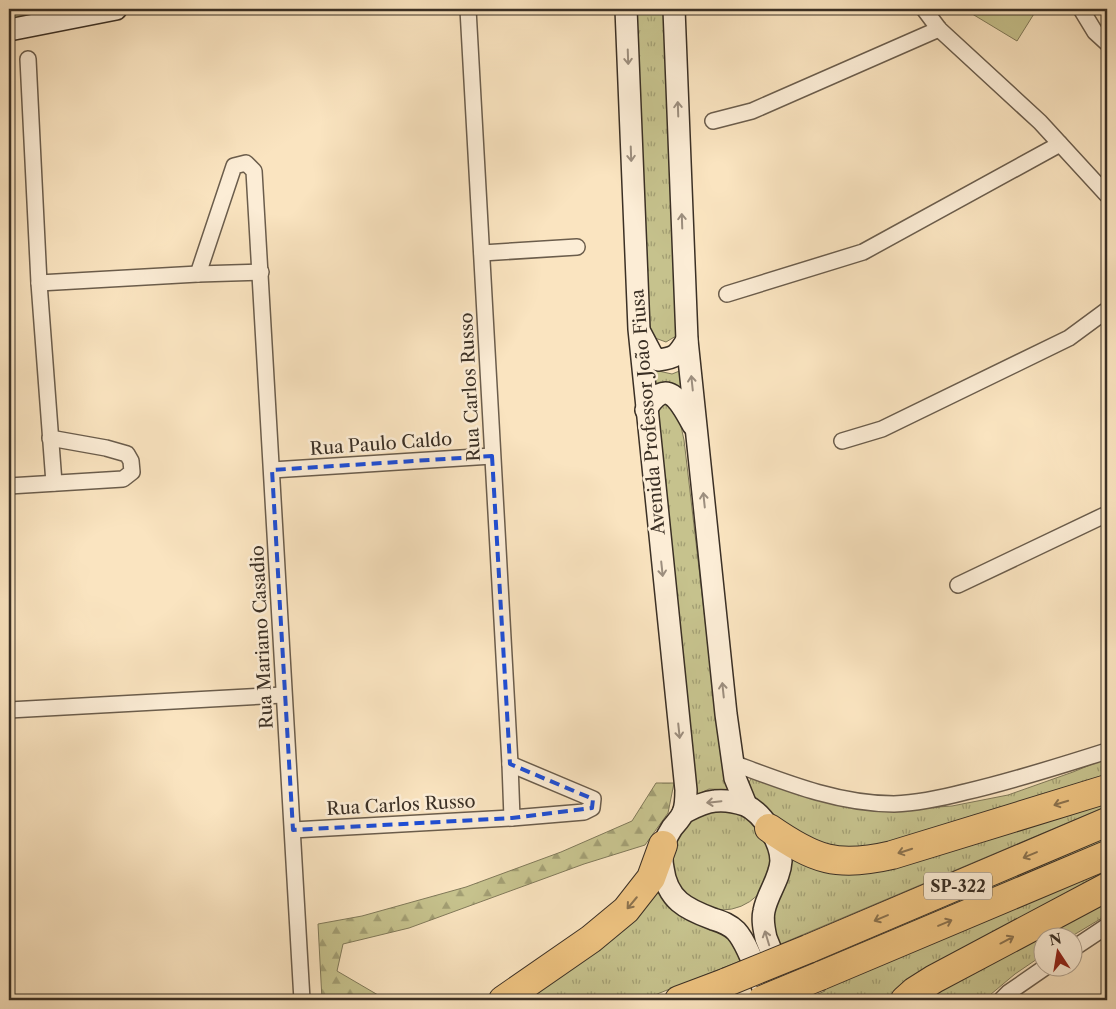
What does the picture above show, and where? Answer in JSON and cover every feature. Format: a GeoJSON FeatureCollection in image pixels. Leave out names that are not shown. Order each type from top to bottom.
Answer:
{"type":"FeatureCollection","features":[{"type":"Feature","properties":{"kind":"highway"},"geometry":{"type":"LineString","coordinates":[[770,828],[794,846],[827,859],[847,861],[869,860],[892,855],[1107,789]]}},
{"type":"Feature","properties":{"kind":"highway","name":"SP-322"},"geometry":{"type":"LineString","coordinates":[[678,1000],[808,949],[1107,822]]}},
{"type":"Feature","properties":{"kind":"highway"},"geometry":{"type":"LineString","coordinates":[[503,1000],[591,938],[626,910],[651,878],[664,845]]}},
{"type":"Feature","properties":{"kind":"highway","name":"SP-322"},"geometry":{"type":"LineString","coordinates":[[762,1000],[1107,855]]}},
{"type":"Feature","properties":{"kind":"highway"},"geometry":{"type":"LineString","coordinates":[[905,1000],[934,979],[1107,887]]}},
{"type":"Feature","properties":{"kind":"main road"},"geometry":{"type":"LineString","coordinates":[[9,30],[116,9]]}},
{"type":"Feature","properties":{"kind":"main road","name":"Avenida Professor João Fiusa"},"geometry":{"type":"LineString","coordinates":[[626,9],[639,329],[686,800],[683,813],[671,830],[664,845],[662,867],[667,884],[682,906],[730,924],[738,933],[768,1000]]}},
{"type":"Feature","properties":{"kind":"main road"},"geometry":{"type":"LineString","coordinates":[[674,9],[687,340],[720,658],[735,778],[746,805],[770,828],[776,839],[781,861],[779,873],[763,913],[764,928],[766,938],[791,1000]]}},
{"type":"Feature","properties":{"kind":"main road"},"geometry":{"type":"LineString","coordinates":[[639,329],[652,355],[658,360],[678,356],[687,340]]}},
{"type":"Feature","properties":{"kind":"main road"},"geometry":{"type":"LineString","coordinates":[[646,410],[653,398],[665,393],[672,395],[679,400],[697,432]]}},
{"type":"Feature","properties":{"kind":"main road"},"geometry":{"type":"LineString","coordinates":[[683,813],[704,803],[714,801],[746,805]]}},
{"type":"Feature","properties":{"kind":"street","name":"Rua Carlos Russo"},"geometry":{"type":"LineString","coordinates":[[468,9],[512,818]]}},
{"type":"Feature","properties":{"kind":"street"},"geometry":{"type":"LineString","coordinates":[[924,9],[938,29],[1040,122],[1107,195]]}},
{"type":"Feature","properties":{"kind":"street"},"geometry":{"type":"LineString","coordinates":[[1081,9],[1095,32],[1107,44]]}},
{"type":"Feature","properties":{"kind":"street"},"geometry":{"type":"LineString","coordinates":[[714,120],[752,111],[938,29]]}},
{"type":"Feature","properties":{"kind":"street"},"geometry":{"type":"LineString","coordinates":[[28,59],[39,283],[54,483]]}},
{"type":"Feature","properties":{"kind":"street"},"geometry":{"type":"LineString","coordinates":[[727,294],[863,252],[1060,144]]}},
{"type":"Feature","properties":{"kind":"street","name":"Rua Mariano Casadio"},"geometry":{"type":"LineString","coordinates":[[198,274],[234,166],[246,163],[254,172],[261,272],[283,696],[293,830],[302,1000]]}},
{"type":"Feature","properties":{"kind":"street"},"geometry":{"type":"LineString","coordinates":[[482,253],[577,247]]}},
{"type":"Feature","properties":{"kind":"street"},"geometry":{"type":"LineString","coordinates":[[39,283],[261,272]]}},
{"type":"Feature","properties":{"kind":"street"},"geometry":{"type":"LineString","coordinates":[[842,441],[882,429],[1069,338],[1107,310]]}},
{"type":"Feature","properties":{"kind":"street"},"geometry":{"type":"LineString","coordinates":[[9,486],[123,479],[132,472],[131,461],[127,454],[106,448],[50,438]]}},
{"type":"Feature","properties":{"kind":"street","name":"Rua Paulo Caldo"},"geometry":{"type":"LineString","coordinates":[[272,470],[492,456]]}},
{"type":"Feature","properties":{"kind":"street"},"geometry":{"type":"LineString","coordinates":[[958,585],[1107,514]]}},
{"type":"Feature","properties":{"kind":"street"},"geometry":{"type":"LineString","coordinates":[[11,706],[283,696]]}},
{"type":"Feature","properties":{"kind":"street"},"geometry":{"type":"LineString","coordinates":[[733,763],[802,789],[859,801],[894,804],[929,801],[1000,784],[1107,751]]}},
{"type":"Feature","properties":{"kind":"street","name":"Rua Carlos Russo"},"geometry":{"type":"LineString","coordinates":[[293,830],[512,818],[584,812],[592,808],[593,799],[510,764]]}},
{"type":"Feature","properties":{"kind":"street"},"geometry":{"type":"LineString","coordinates":[[1084,941],[1107,926]]}},
{"type":"Feature","properties":{"kind":"street"},"geometry":{"type":"LineString","coordinates":[[1001,1000],[1008,992],[1034,975]]}},
{"type":"Feature","properties":{"kind":"highlighted area"},"geometry":{"type":"Polygon","coordinates":[[[492,456],[510,764],[593,799],[592,808],[512,818],[293,830],[272,470],[492,456]]]}},
{"type":"Feature","properties":{"kind":"green space"},"geometry":{"type":"Polygon","coordinates":[[[9,9],[65,9],[9,19],[9,9]]]}},
{"type":"Feature","properties":{"kind":"green space"},"geometry":{"type":"Polygon","coordinates":[[[637,9],[666,9],[681,333],[666,342],[655,338],[646,325],[637,9]]]}},
{"type":"Feature","properties":{"kind":"green space"},"geometry":{"type":"Polygon","coordinates":[[[964,9],[1037,9],[1017,41],[964,9]]]}},
{"type":"Feature","properties":{"kind":"green space"},"geometry":{"type":"Polygon","coordinates":[[[654,370],[672,374],[682,370],[683,392],[656,388],[654,370]]]}},
{"type":"Feature","properties":{"kind":"green space"},"geometry":{"type":"Polygon","coordinates":[[[664,400],[677,408],[684,440],[722,765],[729,790],[709,789],[693,797],[652,410],[664,400]]]}},
{"type":"Feature","properties":{"kind":"green space"},"geometry":{"type":"Polygon","coordinates":[[[1107,758],[1107,780],[887,849],[815,848],[760,806],[753,795],[749,782],[753,776],[910,809],[952,806],[1008,795],[1107,758]]]}},
{"type":"Feature","properties":{"kind":"green space"},"geometry":{"type":"Polygon","coordinates":[[[656,783],[674,783],[668,813],[645,845],[584,864],[409,928],[343,944],[337,971],[378,995],[375,1000],[322,1000],[318,924],[362,916],[466,887],[561,852],[632,821],[656,783]]]}},
{"type":"Feature","properties":{"kind":"green space"},"geometry":{"type":"Polygon","coordinates":[[[1107,796],[1107,806],[776,946],[770,914],[788,858],[812,862],[1107,796]]]}},
{"type":"Feature","properties":{"kind":"green space"},"geometry":{"type":"Polygon","coordinates":[[[722,810],[741,814],[757,825],[768,841],[772,860],[768,879],[757,895],[741,906],[722,910],[703,906],[687,895],[676,879],[672,860],[676,841],[687,825],[703,814],[722,810]]]}},
{"type":"Feature","properties":{"kind":"green space"},"geometry":{"type":"Polygon","coordinates":[[[1107,832],[1107,847],[814,970],[809,958],[1107,832]]]}},
{"type":"Feature","properties":{"kind":"green space"},"geometry":{"type":"Polygon","coordinates":[[[1107,868],[1107,880],[897,1000],[804,1000],[825,991],[824,988],[1107,868]]]}},
{"type":"Feature","properties":{"kind":"green space"},"geometry":{"type":"Polygon","coordinates":[[[658,882],[726,933],[743,960],[642,1000],[515,1000],[658,882]]]}},
{"type":"Feature","properties":{"kind":"green space"},"geometry":{"type":"Polygon","coordinates":[[[1107,894],[1107,915],[1084,929],[1084,926],[1048,926],[1107,894]]]}},
{"type":"Feature","properties":{"kind":"green space"},"geometry":{"type":"Polygon","coordinates":[[[1034,934],[1034,961],[984,1000],[913,1000],[1034,934]]]}}]}
